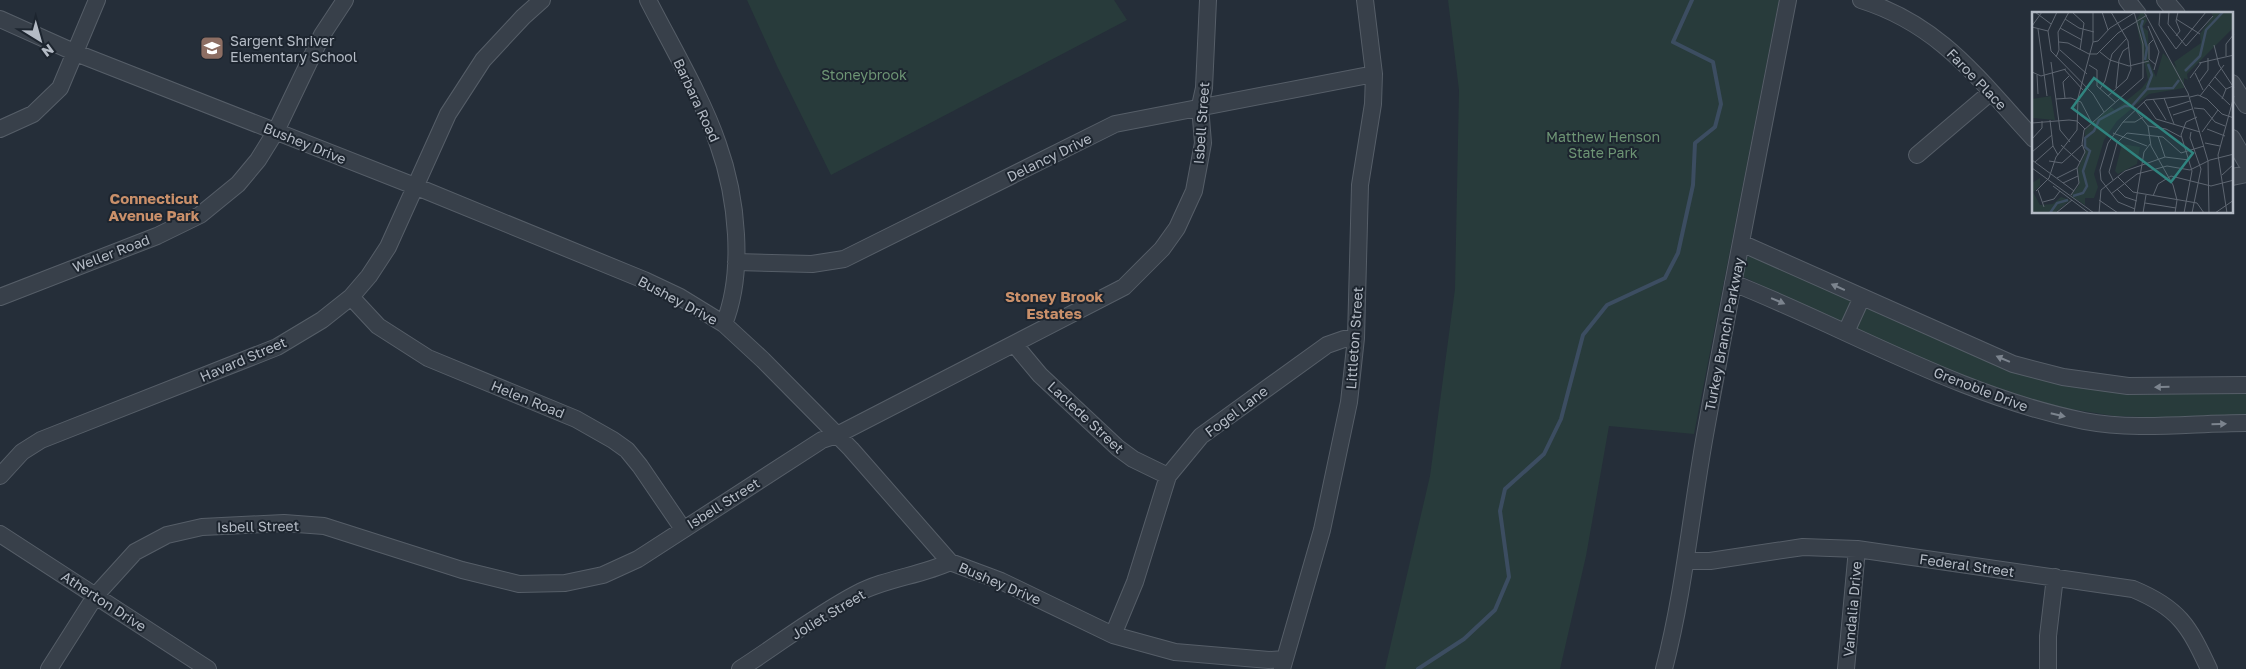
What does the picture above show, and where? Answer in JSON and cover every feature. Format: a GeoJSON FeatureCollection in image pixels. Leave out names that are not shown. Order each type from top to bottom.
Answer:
{"type":"FeatureCollection","features":[{"type":"Feature","properties":{"kind":"street"},"geometry":{"type":"LineString","coordinates":[[0,129],[33,114],[60,88],[97,0]]}},
{"type":"Feature","properties":{"kind":"street","name":"Weller Road"},"geometry":{"type":"LineString","coordinates":[[0,297],[157,236],[200,215],[238,184],[258,160],[276,131],[322,35],[345,0]]}},
{"type":"Feature","properties":{"kind":"street","name":"Havard Street"},"geometry":{"type":"LineString","coordinates":[[0,476],[22,452],[41,440],[277,347],[322,320],[351,297],[369,276],[388,248],[417,187],[448,114],[478,68],[523,17],[542,0]]}},
{"type":"Feature","properties":{"kind":"street","name":"Barbara Road"},"geometry":{"type":"LineString","coordinates":[[648,0],[691,83],[718,144],[733,203],[736,262],[732,301],[724,324]]}},
{"type":"Feature","properties":{"kind":"street","name":"Isbell Street"},"geometry":{"type":"LineString","coordinates":[[50,669],[96,595],[135,552],[168,535],[202,527],[284,523],[324,526],[462,570],[519,584],[565,583],[603,574],[638,559],[822,440],[837,436],[1015,345],[1124,286],[1162,249],[1177,228],[1194,191],[1203,143],[1200,106],[1204,88],[1208,0]]}},
{"type":"Feature","properties":{"kind":"street","name":"Littleton Street"},"geometry":{"type":"LineString","coordinates":[[1284,664],[1322,530],[1349,402],[1356,338],[1360,185],[1373,104],[1374,74],[1365,0]]}},
{"type":"Feature","properties":{"kind":"street","name":"Turkey Branch Parkway"},"geometry":{"type":"LineString","coordinates":[[1664,669],[1675,628],[1687,561],[1702,454],[1788,0]]}},
{"type":"Feature","properties":{"kind":"street","name":"Faroe Place"},"geometry":{"type":"LineString","coordinates":[[1861,0],[1910,22],[1939,40],[1965,62],[2032,136]]}},
{"type":"Feature","properties":{"kind":"street"},"geometry":{"type":"LineString","coordinates":[[2126,0],[2136,12]]}},
{"type":"Feature","properties":{"kind":"street"},"geometry":{"type":"LineString","coordinates":[[2165,0],[2175,12]]}},
{"type":"Feature","properties":{"kind":"street","name":"Bushey Drive"},"geometry":{"type":"LineString","coordinates":[[0,19],[76,53],[417,187],[644,280],[680,297],[724,324],[763,360],[852,449],[950,562],[1001,581],[1113,635],[1175,652],[1269,660],[1284,664]]}},
{"type":"Feature","properties":{"kind":"street","name":"Delancy Drive"},"geometry":{"type":"LineString","coordinates":[[736,262],[812,264],[844,259],[1115,124],[1200,106],[1374,74]]}},
{"type":"Feature","properties":{"kind":"street"},"geometry":{"type":"LineString","coordinates":[[2234,86],[2246,104]]}},
{"type":"Feature","properties":{"kind":"street"},"geometry":{"type":"LineString","coordinates":[[1917,155],[1991,92]]}},
{"type":"Feature","properties":{"kind":"street"},"geometry":{"type":"LineString","coordinates":[[2234,141],[2246,162]]}},
{"type":"Feature","properties":{"kind":"street"},"geometry":{"type":"LineString","coordinates":[[1741,243],[2013,364],[2063,377],[2155,388],[2246,385]]}},
{"type":"Feature","properties":{"kind":"street","name":"Grenoble Drive"},"geometry":{"type":"LineString","coordinates":[[1733,283],[1993,396],[2085,421],[2130,426],[2246,423]]}},
{"type":"Feature","properties":{"kind":"street","name":"Helen Road"},"geometry":{"type":"LineString","coordinates":[[351,297],[378,326],[428,358],[576,419],[613,440],[627,450],[640,466],[683,529]]}},
{"type":"Feature","properties":{"kind":"street"},"geometry":{"type":"LineString","coordinates":[[1846,332],[1862,297]]}},
{"type":"Feature","properties":{"kind":"street","name":"Fogel Lane"},"geometry":{"type":"LineString","coordinates":[[1113,635],[1135,582],[1168,476],[1202,436],[1241,406],[1327,345],[1356,338]]}},
{"type":"Feature","properties":{"kind":"street","name":"Laclede Street"},"geometry":{"type":"LineString","coordinates":[[1015,345],[1040,375],[1118,448],[1133,459],[1168,476]]}},
{"type":"Feature","properties":{"kind":"street","name":"Atherton Drive"},"geometry":{"type":"LineString","coordinates":[[0,534],[208,669]]}},
{"type":"Feature","properties":{"kind":"street","name":"Federal Street"},"geometry":{"type":"LineString","coordinates":[[1687,561],[1710,561],[1803,547],[1857,549],[2134,589],[2158,599],[2171,609],[2192,632],[2209,669]]}},
{"type":"Feature","properties":{"kind":"street","name":"Vandalia Drive"},"geometry":{"type":"LineString","coordinates":[[1846,669],[1857,549]]}},
{"type":"Feature","properties":{"kind":"street","name":"Joliet Street"},"geometry":{"type":"LineString","coordinates":[[740,669],[856,594],[892,579],[937,568],[950,562]]}},
{"type":"Feature","properties":{"kind":"street"},"geometry":{"type":"LineString","coordinates":[[2048,669],[2048,636],[2055,577]]}},
{"type":"Feature","properties":{"kind":"green space","name":"Stoneybrook"},"geometry":{"type":"Polygon","coordinates":[[[747,0],[1114,0],[1127,20],[831,175],[777,66],[747,0]]]}},
{"type":"Feature","properties":{"kind":"green space","name":"Matthew Henson State Park"},"geometry":{"type":"Polygon","coordinates":[[[1448,0],[1779,0],[1694,434],[1609,426],[1586,556],[1560,669],[1385,669],[1430,476],[1455,289],[1459,90],[1448,0]]]}},
{"type":"Feature","properties":{"kind":"green space"},"geometry":{"type":"Polygon","coordinates":[[[1750,256],[1853,301],[1842,324],[1744,277],[1741,270],[1746,258],[1750,256]]]}},
{"type":"Feature","properties":{"kind":"green space"},"geometry":{"type":"Polygon","coordinates":[[[1865,307],[2022,372],[2246,390],[2246,417],[2178,418],[2114,416],[2064,408],[2001,393],[1854,329],[1865,307]]]}},
{"type":"Feature","properties":{"kind":"waterway"},"geometry":{"type":"LineString","coordinates":[[1418,669],[1464,639],[1495,610],[1509,577],[1500,511],[1505,489],[1544,454],[1561,419],[1583,335],[1607,305],[1665,278],[1678,253],[1693,185],[1695,143],[1715,127],[1721,104],[1713,62],[1673,42],[1692,0]]}},
{"type":"Feature","properties":{"kind":"place","name":"Sargent Shriver Elementary School"},"geometry":{"type":"Point","coordinates":[212,48]}},
{"type":"Feature","properties":{"kind":"district","name":"Connecticut Avenue Park"},"geometry":{"type":"Point","coordinates":[154,206]}},
{"type":"Feature","properties":{"kind":"district","name":"Stoney Brook Estates"},"geometry":{"type":"Point","coordinates":[1054,304]}}]}
